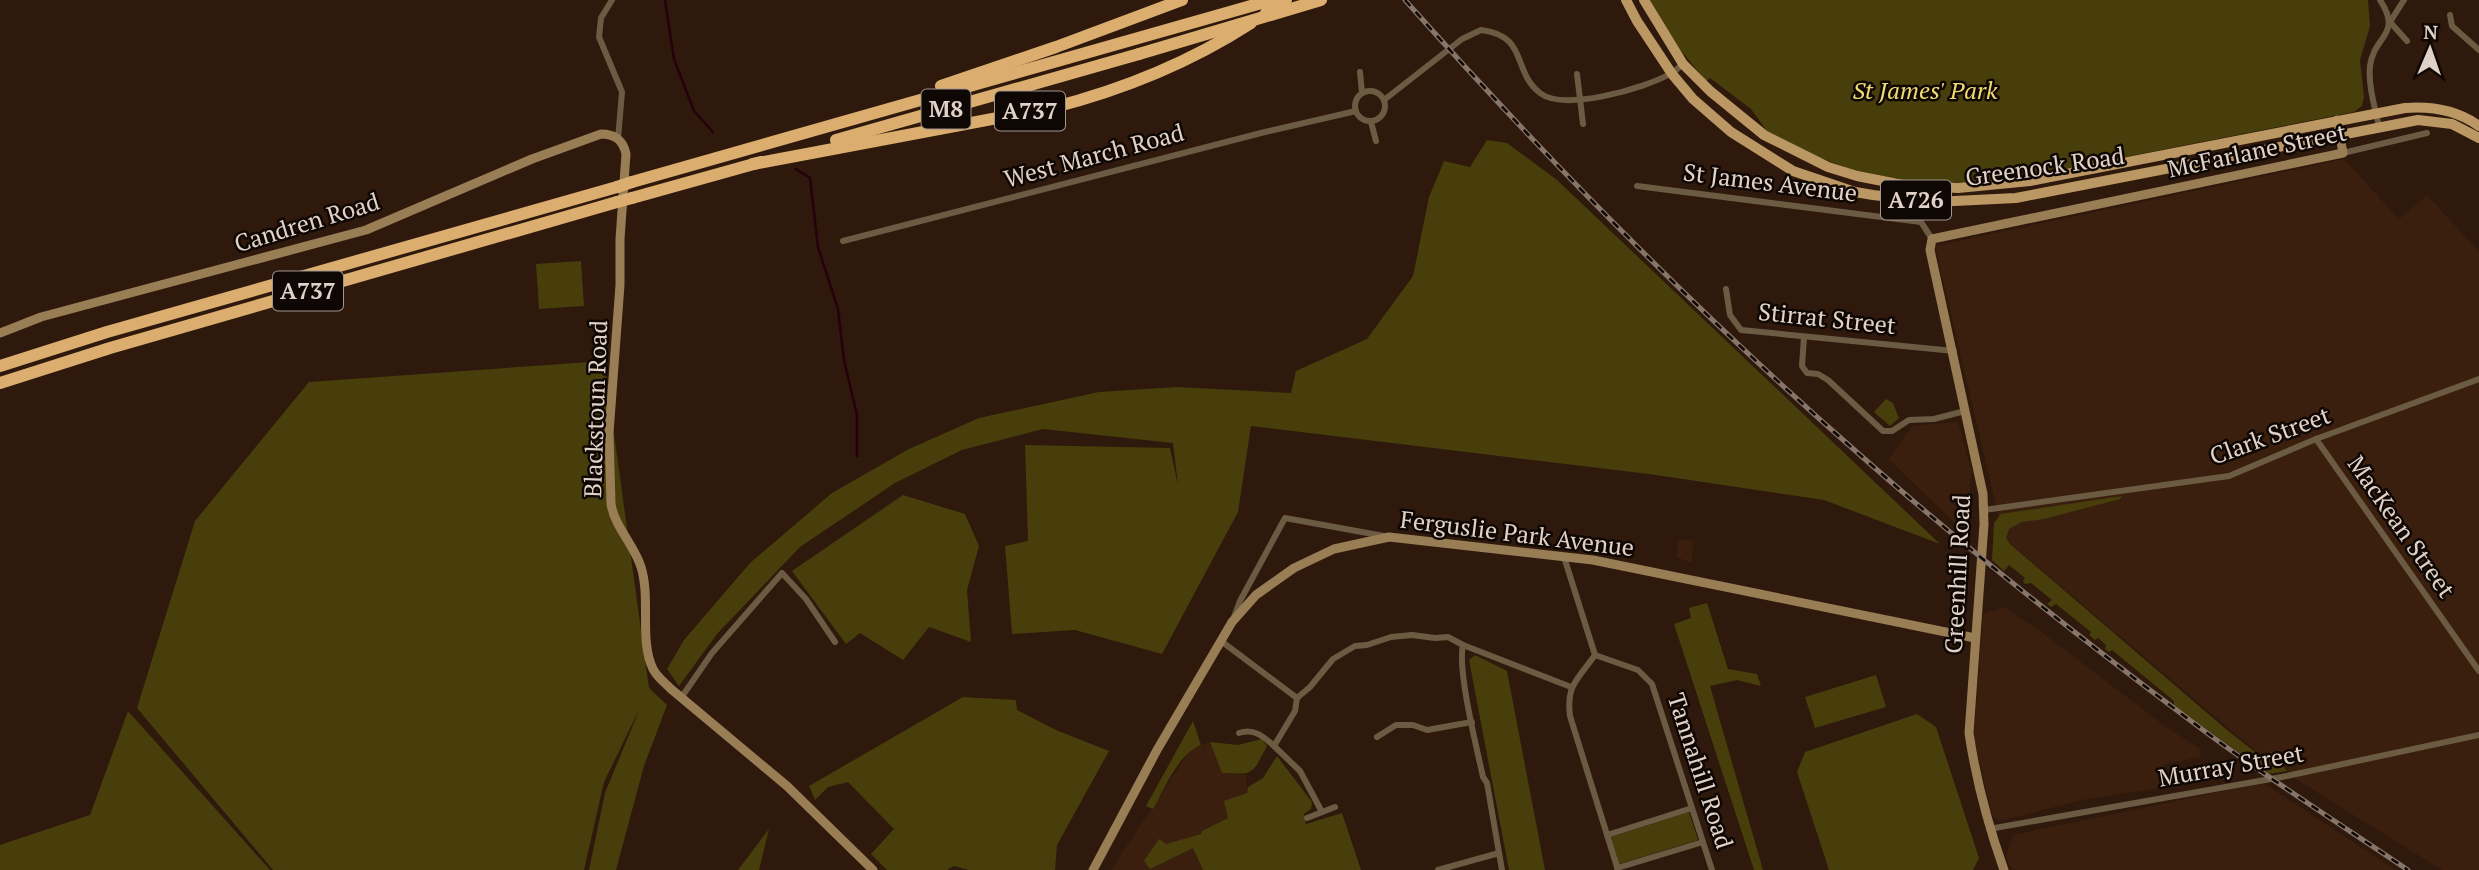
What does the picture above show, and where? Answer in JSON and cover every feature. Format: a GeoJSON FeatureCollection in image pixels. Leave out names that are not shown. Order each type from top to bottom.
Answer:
{"type":"FeatureCollection","features":[{"type":"Feature","properties":{"kind":"highway","name":"A737"},"geometry":{"type":"LineString","coordinates":[[0,366],[107,332],[805,133],[1056,47],[1182,0]]}},
{"type":"Feature","properties":{"kind":"highway","name":"M8"},"geometry":{"type":"LineString","coordinates":[[805,133],[1272,0]]}},
{"type":"Feature","properties":{"kind":"highway","name":"A737"},"geometry":{"type":"LineString","coordinates":[[0,383],[88,354],[753,164],[1051,108],[1084,99],[1160,72],[1203,51],[1286,0]]}},
{"type":"Feature","properties":{"kind":"highway","name":"M8"},"geometry":{"type":"LineString","coordinates":[[753,164],[1321,0]]}},
{"type":"Feature","properties":{"kind":"main road","name":"Greenock Road"},"geometry":{"type":"LineString","coordinates":[[1626,0],[1672,74],[1693,99],[1731,132],[1793,171],[1855,192],[1906,200],[1966,202],[2016,198],[2418,120],[2435,120],[2459,126],[2479,138]]}},
{"type":"Feature","properties":{"kind":"main road","name":"Greenock Road"},"geometry":{"type":"LineString","coordinates":[[1644,0],[1682,64],[1744,120],[1792,150],[1828,167],[1903,185],[1958,188],[2005,184],[2418,107],[2458,114],[2479,126]]}},
{"type":"Feature","properties":{"kind":"street"},"geometry":{"type":"LineString","coordinates":[[612,0],[601,18],[599,37],[622,92],[618,139]]}},
{"type":"Feature","properties":{"kind":"street"},"geometry":{"type":"LineString","coordinates":[[2380,0],[2390,22],[2407,41]]}},
{"type":"Feature","properties":{"kind":"street"},"geometry":{"type":"LineString","coordinates":[[2379,127],[2370,66],[2390,22],[2404,0]]}},
{"type":"Feature","properties":{"kind":"street"},"geometry":{"type":"LineString","coordinates":[[2450,15],[2452,26],[2479,50]]}},
{"type":"Feature","properties":{"kind":"street"},"geometry":{"type":"LineString","coordinates":[[1384,100],[1462,39],[1481,30],[1505,37],[1514,47],[1540,93],[1550,98],[1580,102],[1672,74],[1682,64]]}},
{"type":"Feature","properties":{"kind":"street"},"geometry":{"type":"LineString","coordinates":[[1360,72],[1362,93]]}},
{"type":"Feature","properties":{"kind":"street"},"geometry":{"type":"LineString","coordinates":[[1577,75],[1583,124]]}},
{"type":"Feature","properties":{"kind":"street"},"geometry":{"type":"LineString","coordinates":[[1371,122],[1362,119],[1356,111],[1356,101],[1362,93],[1372,91],[1384,100]]}},
{"type":"Feature","properties":{"kind":"street"},"geometry":{"type":"LineString","coordinates":[[1371,122],[1384,114],[1384,100]]}},
{"type":"Feature","properties":{"kind":"street","name":"West March Road"},"geometry":{"type":"LineString","coordinates":[[843,241],[1261,132],[1356,111]]}},
{"type":"Feature","properties":{"kind":"street"},"geometry":{"type":"LineString","coordinates":[[2337,120],[2343,153]]}},
{"type":"Feature","properties":{"kind":"street"},"geometry":{"type":"LineString","coordinates":[[1371,122],[1376,141]]}},
{"type":"Feature","properties":{"kind":"street","name":"McFarlane Street"},"geometry":{"type":"LineString","coordinates":[[1931,239],[2427,133]]}},
{"type":"Feature","properties":{"kind":"street","name":"Candren Road"},"geometry":{"type":"LineString","coordinates":[[0,333],[41,317],[366,230],[532,159],[601,134],[611,134],[618,139]]}},
{"type":"Feature","properties":{"kind":"street","name":"Blackstoun Road"},"geometry":{"type":"LineString","coordinates":[[618,139],[624,145],[626,154],[609,433],[611,504],[613,515],[641,565],[646,584],[648,656],[654,672],[681,698],[788,786],[873,870]]}},
{"type":"Feature","properties":{"kind":"street","name":"St James Avenue"},"geometry":{"type":"LineString","coordinates":[[1637,186],[1921,222],[1931,239]]}},
{"type":"Feature","properties":{"kind":"street","name":"Greenhill Road"},"geometry":{"type":"LineString","coordinates":[[1931,239],[1930,250],[1983,494],[1969,733],[1989,829],[2004,870]]}},
{"type":"Feature","properties":{"kind":"street","name":"Stirrat Street"},"geometry":{"type":"LineString","coordinates":[[1726,289],[1730,315],[1741,330],[1954,351]]}},
{"type":"Feature","properties":{"kind":"street"},"geometry":{"type":"LineString","coordinates":[[1804,337],[1802,366],[1807,373],[1818,374],[1828,380],[1883,431],[1892,432],[1909,421],[1934,419],[1965,411]]}},
{"type":"Feature","properties":{"kind":"street","name":"Clark Street"},"geometry":{"type":"LineString","coordinates":[[1984,510],[2229,476],[2316,439],[2479,379]]}},
{"type":"Feature","properties":{"kind":"street","name":"MacKean Street"},"geometry":{"type":"LineString","coordinates":[[2316,439],[2479,671]]}},
{"type":"Feature","properties":{"kind":"street"},"geometry":{"type":"LineString","coordinates":[[1232,622],[1240,601],[1285,518],[1388,537]]}},
{"type":"Feature","properties":{"kind":"street","name":"Ferguslie Park Avenue"},"geometry":{"type":"LineString","coordinates":[[1093,870],[1157,750],[1232,622],[1256,595],[1294,568],[1334,549],[1388,537],[1564,557],[1665,574],[1975,638]]}},
{"type":"Feature","properties":{"kind":"street"},"geometry":{"type":"LineString","coordinates":[[1564,557],[1595,655],[1571,687],[1570,716],[1617,869],[1703,842]]}},
{"type":"Feature","properties":{"kind":"street"},"geometry":{"type":"LineString","coordinates":[[681,698],[712,653],[782,573],[806,599],[835,642]]}},
{"type":"Feature","properties":{"kind":"street"},"geometry":{"type":"LineString","coordinates":[[1274,746],[1295,711],[1297,698],[1333,659],[1355,646],[1412,635],[1448,637],[1571,687]]}},
{"type":"Feature","properties":{"kind":"street"},"geometry":{"type":"LineString","coordinates":[[1221,641],[1297,698]]}},
{"type":"Feature","properties":{"kind":"street"},"geometry":{"type":"LineString","coordinates":[[1463,645],[1461,659],[1502,870]]}},
{"type":"Feature","properties":{"kind":"street","name":"Tannahill Road"},"geometry":{"type":"LineString","coordinates":[[1595,655],[1639,670],[1652,684],[1712,870]]}},
{"type":"Feature","properties":{"kind":"street"},"geometry":{"type":"LineString","coordinates":[[1377,737],[1396,725],[1413,725],[1427,730],[1472,722]]}},
{"type":"Feature","properties":{"kind":"street"},"geometry":{"type":"LineString","coordinates":[[1239,733],[1249,730],[1260,734],[1274,746],[1300,771],[1322,812]]}},
{"type":"Feature","properties":{"kind":"street","name":"Murray Street"},"geometry":{"type":"LineString","coordinates":[[1989,829],[2282,777],[2479,735]]}},
{"type":"Feature","properties":{"kind":"street"},"geometry":{"type":"LineString","coordinates":[[1307,818],[1335,807]]}},
{"type":"Feature","properties":{"kind":"street"},"geometry":{"type":"LineString","coordinates":[[1607,835],[1692,808]]}},
{"type":"Feature","properties":{"kind":"street"},"geometry":{"type":"LineString","coordinates":[[1438,870],[1499,853]]}},
{"type":"Feature","properties":{"kind":"shaded area"},"geometry":{"type":"Polygon","coordinates":[[[2344,159],[2399,219],[2427,195],[2479,252],[2479,870],[2442,870],[2297,780],[2271,751],[2265,759],[2013,546],[1995,545],[1998,514],[1935,246],[2344,159]]]}},
{"type":"Feature","properties":{"kind":"shaded area"},"geometry":{"type":"Polygon","coordinates":[[[1958,422],[1971,469],[1968,536],[1889,459],[1912,426],[1958,422]]]}},
{"type":"Feature","properties":{"kind":"shaded area"},"geometry":{"type":"Polygon","coordinates":[[[1679,539],[1693,541],[1692,563],[1676,557],[1679,539]]]}},
{"type":"Feature","properties":{"kind":"shaded area"},"geometry":{"type":"Polygon","coordinates":[[[2004,607],[2199,748],[2201,757],[2164,764],[2165,787],[2082,800],[1999,821],[1992,814],[1974,738],[1983,614],[2004,607]]]}},
{"type":"Feature","properties":{"kind":"shaded area"},"geometry":{"type":"Polygon","coordinates":[[[1210,742],[1222,773],[1246,775],[1248,793],[1228,818],[1202,831],[1202,834],[1166,844],[1151,868],[1193,847],[1203,870],[1111,870],[1191,749],[1210,742]]]}},
{"type":"Feature","properties":{"kind":"shaded area"},"geometry":{"type":"Polygon","coordinates":[[[2263,783],[2396,870],[2012,870],[2006,857],[2013,835],[2263,783]]]}},
{"type":"Feature","properties":{"kind":"green space","name":"St James' Park"},"geometry":{"type":"Polygon","coordinates":[[[1650,0],[2368,0],[2370,26],[2360,60],[2364,97],[2362,106],[2354,112],[2059,170],[1981,182],[1924,183],[1858,172],[1815,156],[1767,131],[1751,109],[1710,78],[1706,81],[1678,47],[1650,0]]]}},
{"type":"Feature","properties":{"kind":"green space"},"geometry":{"type":"Polygon","coordinates":[[[1487,140],[1507,143],[1557,180],[1940,544],[1824,500],[1649,474],[1251,426],[1238,512],[1162,654],[1075,630],[1012,634],[1005,546],[1028,541],[1025,445],[1170,448],[1178,485],[1173,443],[1043,429],[962,450],[895,483],[800,547],[717,634],[679,686],[667,669],[684,640],[750,563],[832,493],[909,449],[979,418],[1099,392],[1177,387],[1291,393],[1296,371],[1367,339],[1413,276],[1429,197],[1444,161],[1470,167],[1487,140]]]}},
{"type":"Feature","properties":{"kind":"green space"},"geometry":{"type":"Polygon","coordinates":[[[581,261],[584,306],[539,309],[536,264],[581,261]]]}},
{"type":"Feature","properties":{"kind":"green space"},"geometry":{"type":"Polygon","coordinates":[[[604,361],[649,688],[667,705],[644,766],[616,870],[589,870],[605,793],[640,708],[604,782],[584,870],[273,870],[137,708],[195,521],[309,382],[604,361]]]}},
{"type":"Feature","properties":{"kind":"green space"},"geometry":{"type":"Polygon","coordinates":[[[1886,399],[1893,403],[1899,418],[1890,426],[1874,412],[1886,399]]]}},
{"type":"Feature","properties":{"kind":"green space"},"geometry":{"type":"Polygon","coordinates":[[[903,495],[965,514],[979,546],[967,590],[971,642],[929,627],[903,660],[860,633],[846,644],[792,571],[903,495]]]}},
{"type":"Feature","properties":{"kind":"green space"},"geometry":{"type":"Polygon","coordinates":[[[2122,496],[2120,499],[2044,519],[2022,522],[2009,529],[2006,538],[2227,730],[2264,759],[2271,751],[2287,771],[2269,774],[2174,706],[2174,701],[2112,650],[2109,652],[2105,649],[2106,645],[2098,638],[2095,640],[2089,635],[2091,632],[2056,604],[2051,607],[2047,604],[2052,600],[2031,583],[2025,584],[2025,578],[2009,565],[2004,571],[1992,560],[1994,523],[2001,514],[2122,496]]]}},
{"type":"Feature","properties":{"kind":"green space"},"geometry":{"type":"Polygon","coordinates":[[[1707,603],[1728,669],[1757,674],[1761,686],[1737,680],[1710,686],[1763,870],[1754,870],[1674,624],[1691,618],[1689,608],[1707,603]]]}},
{"type":"Feature","properties":{"kind":"green space"},"geometry":{"type":"Polygon","coordinates":[[[1475,655],[1507,671],[1545,870],[1509,870],[1469,660],[1475,655]]]}},
{"type":"Feature","properties":{"kind":"green space"},"geometry":{"type":"Polygon","coordinates":[[[1876,675],[1886,707],[1815,728],[1805,697],[1876,675]]]}},
{"type":"Feature","properties":{"kind":"green space"},"geometry":{"type":"Polygon","coordinates":[[[963,697],[1016,700],[1017,710],[1056,730],[1109,751],[1057,845],[1055,870],[969,870],[954,866],[947,870],[887,870],[871,854],[894,829],[848,782],[828,787],[815,800],[809,786],[963,697]]]}},
{"type":"Feature","properties":{"kind":"green space"},"geometry":{"type":"Polygon","coordinates":[[[128,711],[270,870],[0,870],[0,845],[90,815],[128,711]]]}},
{"type":"Feature","properties":{"kind":"green space"},"geometry":{"type":"Polygon","coordinates":[[[1917,714],[1936,727],[1979,858],[1973,870],[1829,870],[1797,772],[1805,752],[1917,714]]]}},
{"type":"Feature","properties":{"kind":"green space"},"geometry":{"type":"Polygon","coordinates":[[[1193,721],[1201,745],[1193,749],[1179,764],[1153,809],[1146,806],[1193,721]]]}},
{"type":"Feature","properties":{"kind":"green space"},"geometry":{"type":"Polygon","coordinates":[[[1262,739],[1267,746],[1251,771],[1241,774],[1222,773],[1210,742],[1238,745],[1262,739]]]}},
{"type":"Feature","properties":{"kind":"green space"},"geometry":{"type":"Polygon","coordinates":[[[1277,756],[1312,802],[1311,809],[1304,814],[1306,824],[1342,813],[1361,870],[1203,870],[1193,848],[1150,869],[1144,861],[1159,839],[1166,844],[1201,834],[1228,818],[1224,801],[1247,793],[1248,787],[1263,778],[1277,756]]]}},
{"type":"Feature","properties":{"kind":"green space"},"geometry":{"type":"Polygon","coordinates":[[[1689,812],[1698,840],[1619,864],[1611,837],[1689,812]]]}},
{"type":"Feature","properties":{"kind":"green space"},"geometry":{"type":"Polygon","coordinates":[[[769,829],[759,870],[738,870],[769,829]]]}},
{"type":"Feature","properties":{"kind":"waterway"},"geometry":{"type":"LineString","coordinates":[[665,0],[674,59],[694,111],[713,132]]}},
{"type":"Feature","properties":{"kind":"waterway"},"geometry":{"type":"LineString","coordinates":[[796,169],[810,178],[818,247],[838,309],[844,360],[857,415],[857,456]]}},
{"type":"Feature","properties":{"kind":"railway"},"geometry":{"type":"LineString","coordinates":[[1405,0],[1513,119],[1682,291],[1799,401],[1899,489],[2020,589],[2187,718],[2269,777],[2408,870]]}}]}
